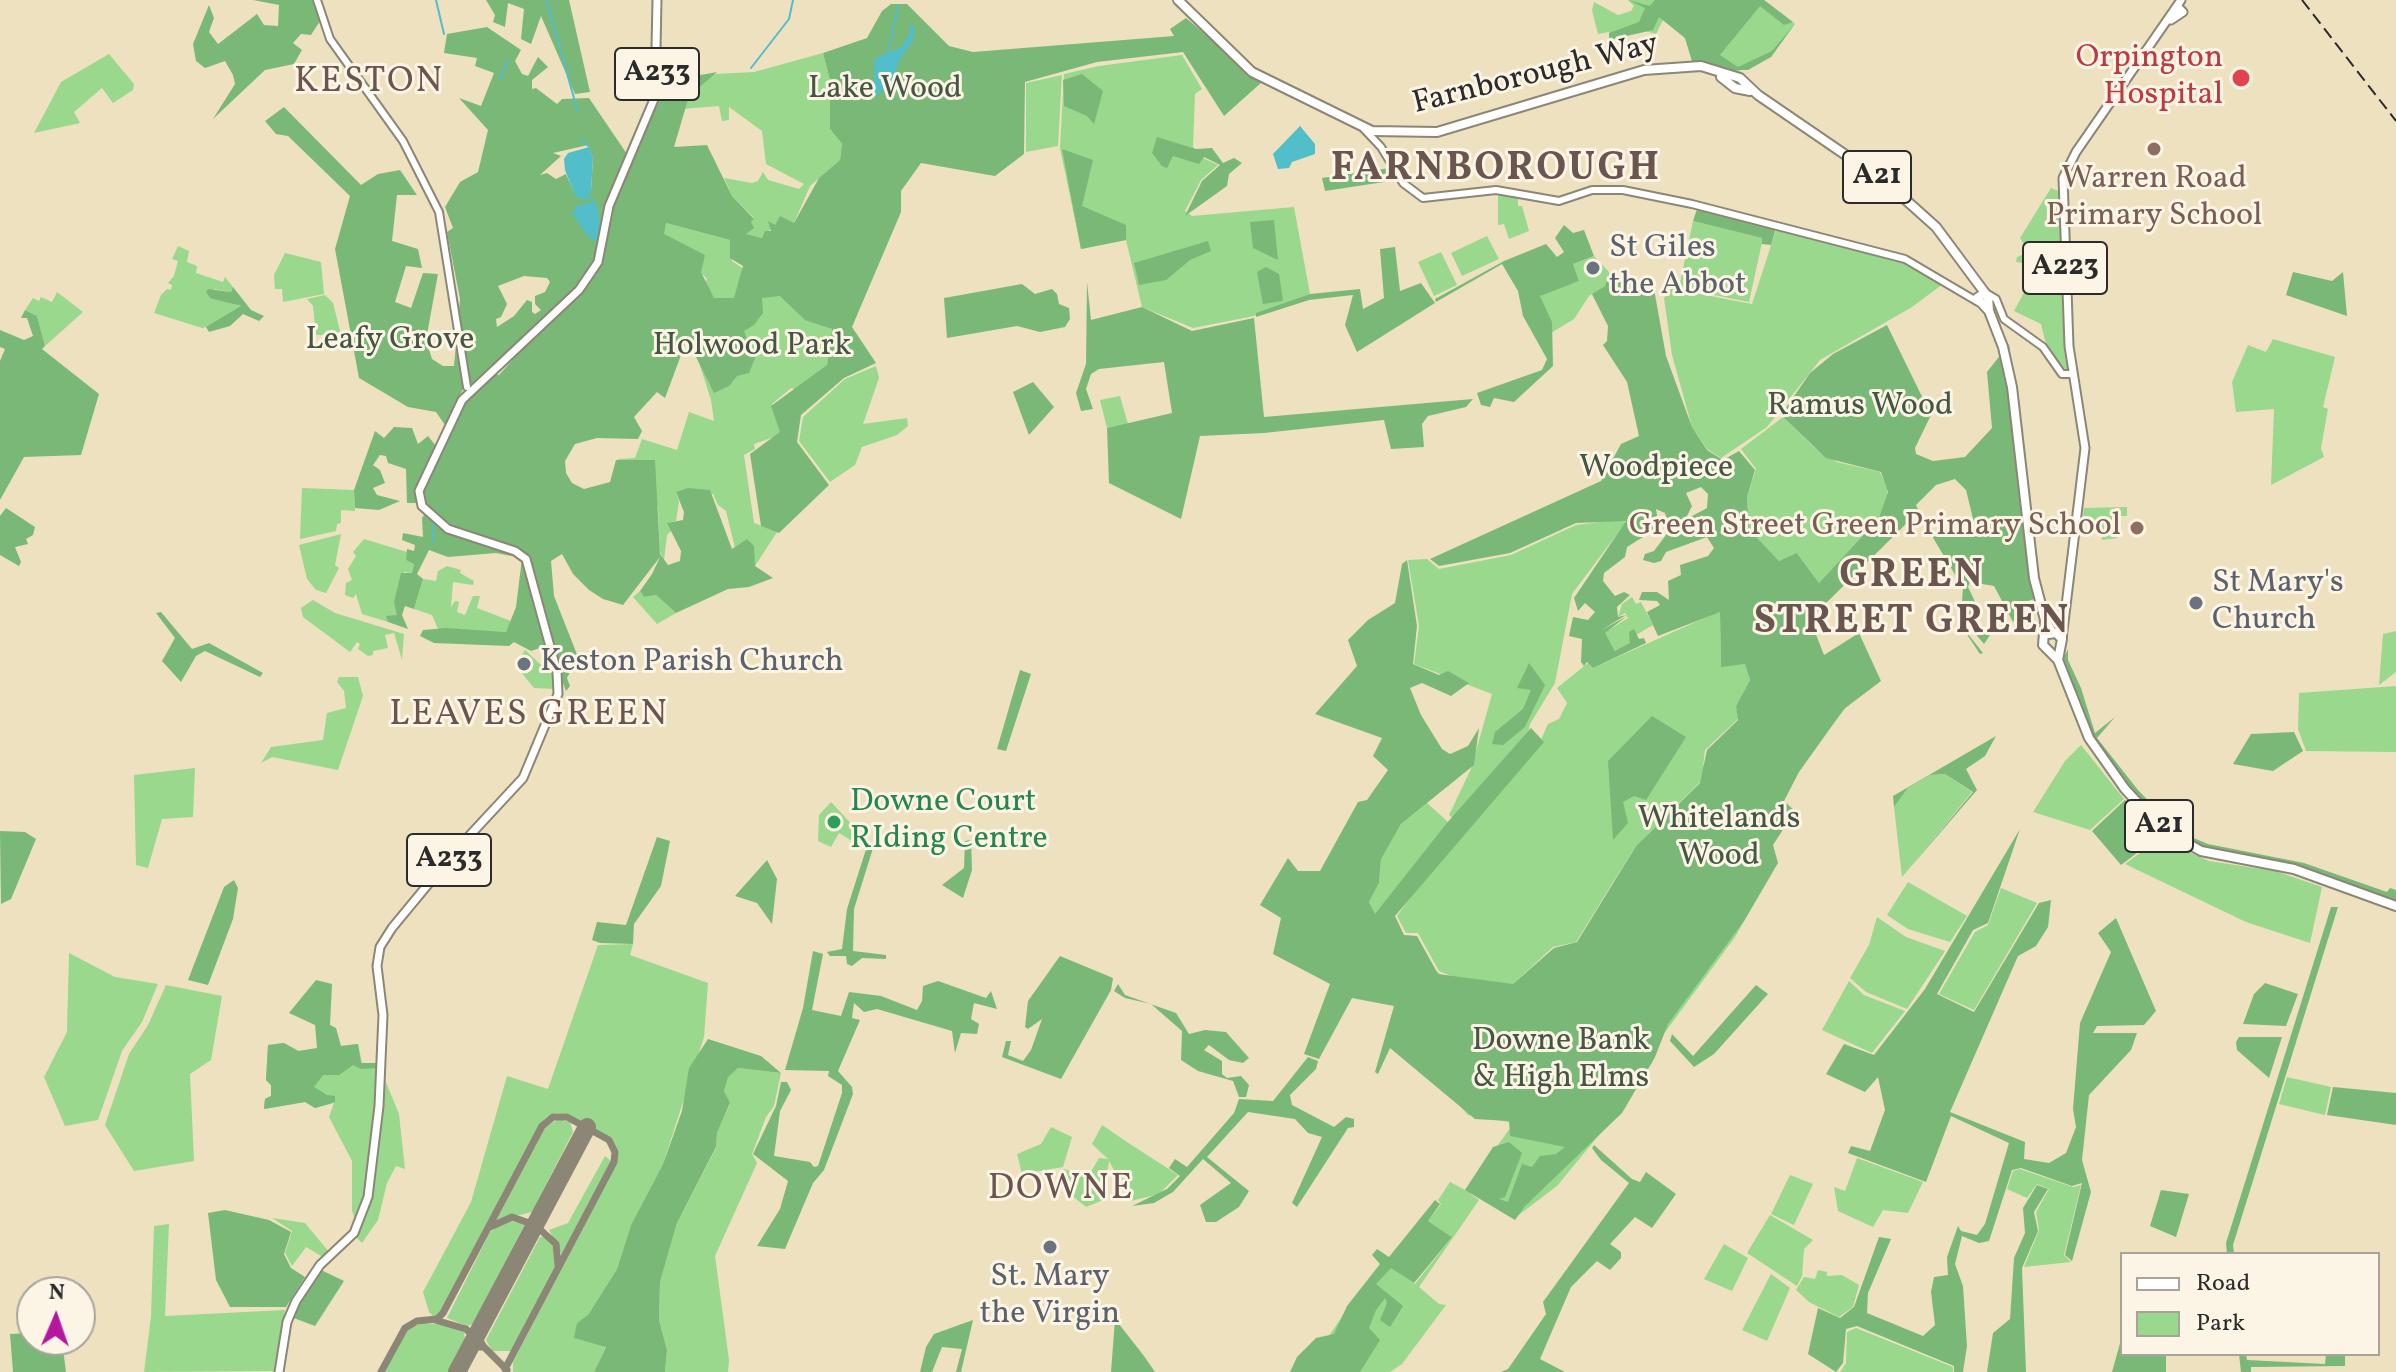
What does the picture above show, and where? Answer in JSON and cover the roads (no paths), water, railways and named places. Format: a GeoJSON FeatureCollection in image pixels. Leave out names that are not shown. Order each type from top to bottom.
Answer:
{"type":"FeatureCollection","features":[{"type":"Feature","properties":{"kind":"highway","name":"A21"},"geometry":{"type":"LineString","coordinates":[[1178,0],[1252,72],[1368,130]]}},
{"type":"Feature","properties":{"kind":"highway","name":"Farnborough Way"},"geometry":{"type":"LineString","coordinates":[[1368,130],[1447,130],[1639,72],[1666,66],[1695,67],[1737,83],[1758,95],[1905,197],[1945,238],[1975,282],[2010,375],[2032,563],[2045,620],[2056,636]]}},
{"type":"Feature","properties":{"kind":"highway","name":"A21"},"geometry":{"type":"LineString","coordinates":[[2056,636],[2058,660],[2089,738],[2125,789],[2162,829],[2206,852],[2283,866],[2396,906]]}},
{"type":"Feature","properties":{"kind":"highway"},"geometry":{"type":"LineString","coordinates":[[2056,636],[2050,652],[2043,645],[2056,636]]}},
{"type":"Feature","properties":{"kind":"highway","name":"A21"},"geometry":{"type":"LineString","coordinates":[[2050,652],[2058,660]]}},
{"type":"Feature","properties":{"kind":"main road"},"geometry":{"type":"LineString","coordinates":[[316,0],[330,39],[403,141],[439,212],[469,391]]}},
{"type":"Feature","properties":{"kind":"main road","name":"A233"},"geometry":{"type":"LineString","coordinates":[[279,1372],[287,1322],[296,1301],[320,1265],[356,1230],[372,1176],[383,1015],[377,966],[380,947],[458,848],[523,778],[558,694],[557,672],[526,559],[515,551],[448,529],[420,501],[421,485],[469,391],[579,290],[598,262],[609,206],[655,97],[657,0]]}},
{"type":"Feature","properties":{"kind":"main road","name":"A223"},"geometry":{"type":"LineString","coordinates":[[2056,636],[2085,469],[2084,426],[2072,374],[2063,176],[2078,148],[2179,6]]}},
{"type":"Feature","properties":{"kind":"main road"},"geometry":{"type":"LineString","coordinates":[[1368,130],[1403,183],[1423,198],[1492,190],[1557,201],[1595,190],[1639,194],[1899,257],[1983,299],[2043,347],[2062,374],[2072,374]]}},
{"type":"Feature","properties":{"kind":"water"},"geometry":{"type":"Polygon","coordinates":[[[910,24],[915,29],[913,40],[898,62],[894,82],[873,98],[875,58],[900,48],[909,35],[910,24]]]}},
{"type":"Feature","properties":{"kind":"water"},"geometry":{"type":"Polygon","coordinates":[[[1300,126],[1315,144],[1315,154],[1292,162],[1289,168],[1278,169],[1273,154],[1300,126]]]}},
{"type":"Feature","properties":{"kind":"water"},"geometry":{"type":"Polygon","coordinates":[[[589,147],[593,158],[591,191],[589,197],[582,200],[575,195],[564,159],[568,153],[589,147]]]}},
{"type":"Feature","properties":{"kind":"water"},"geometry":{"type":"Polygon","coordinates":[[[596,203],[600,221],[596,241],[589,238],[572,213],[576,206],[596,203]]]}},
{"type":"Feature","properties":{"kind":"waterway"},"geometry":{"type":"LineString","coordinates":[[436,0],[444,34]]}},
{"type":"Feature","properties":{"kind":"waterway"},"geometry":{"type":"LineString","coordinates":[[546,0],[578,112]]}},
{"type":"Feature","properties":{"kind":"waterway"},"geometry":{"type":"LineString","coordinates":[[751,68],[789,19],[793,0]]}},
{"type":"Feature","properties":{"kind":"waterway"},"geometry":{"type":"LineString","coordinates":[[888,53],[898,6]]}},
{"type":"Feature","properties":{"kind":"waterway"},"geometry":{"type":"LineString","coordinates":[[504,67],[508,60]]}},
{"type":"Feature","properties":{"kind":"waterway"},"geometry":{"type":"LineString","coordinates":[[500,79],[504,69]]}},
{"type":"Feature","properties":{"kind":"waterway"},"geometry":{"type":"LineString","coordinates":[[582,138],[589,147]]}},
{"type":"Feature","properties":{"kind":"waterway"},"geometry":{"type":"LineString","coordinates":[[589,197],[594,202]]}},
{"type":"Feature","properties":{"kind":"waterway"},"geometry":{"type":"LineString","coordinates":[[433,542],[434,521]]}},
{"type":"Feature","properties":{"kind":"railway"},"geometry":{"type":"LineString","coordinates":[[2302,0],[2396,121]]}},
{"type":"Feature","properties":{"kind":"place","name":"Orpington Hospital"},"geometry":{"type":"Point","coordinates":[2241,78]}},
{"type":"Feature","properties":{"kind":"place","name":"Warren Road Primary School"},"geometry":{"type":"Point","coordinates":[2154,149]}},
{"type":"Feature","properties":{"kind":"place","name":"St Giles the Abbot"},"geometry":{"type":"Point","coordinates":[1593,268]}},
{"type":"Feature","properties":{"kind":"place","name":"Green Street Green Primary School"},"geometry":{"type":"Point","coordinates":[2137,528]}},
{"type":"Feature","properties":{"kind":"place","name":"St Mary's Church"},"geometry":{"type":"Point","coordinates":[2196,603]}},
{"type":"Feature","properties":{"kind":"place","name":"Keston Parish Church"},"geometry":{"type":"Point","coordinates":[524,664]}},
{"type":"Feature","properties":{"kind":"place","name":"Downe Court RIding Centre"},"geometry":{"type":"Point","coordinates":[834,822]}},
{"type":"Feature","properties":{"kind":"place","name":"St. Mary the Virgin"},"geometry":{"type":"Point","coordinates":[1050,1247]}},
{"type":"Feature","properties":{"kind":"district","name":"KESTON"},"geometry":{"type":"Point","coordinates":[369,84]}},
{"type":"Feature","properties":{"kind":"district","name":"FARNBOROUGH"},"geometry":{"type":"Point","coordinates":[1496,172]}},
{"type":"Feature","properties":{"kind":"district","name":"GREEN STREET GREEN"},"geometry":{"type":"Point","coordinates":[1912,602]}},
{"type":"Feature","properties":{"kind":"district","name":"LEAVES GREEN"},"geometry":{"type":"Point","coordinates":[529,717]}},
{"type":"Feature","properties":{"kind":"district","name":"DOWNE"},"geometry":{"type":"Point","coordinates":[1061,1191]}},
{"type":"Feature","properties":{"kind":"park label","name":"Lake Wood"},"geometry":{"type":"Point","coordinates":[885,91]}},
{"type":"Feature","properties":{"kind":"park label","name":"Leafy Grove"},"geometry":{"type":"Point","coordinates":[390,342]}},
{"type":"Feature","properties":{"kind":"park label","name":"Holwood Park"},"geometry":{"type":"Point","coordinates":[752,348]}},
{"type":"Feature","properties":{"kind":"park label","name":"Ramus Wood"},"geometry":{"type":"Point","coordinates":[1860,408]}},
{"type":"Feature","properties":{"kind":"park label","name":"Woodpiece"},"geometry":{"type":"Point","coordinates":[1656,470]}},
{"type":"Feature","properties":{"kind":"park label","name":"Whitelands Wood"},"geometry":{"type":"Point","coordinates":[1719,840]}},
{"type":"Feature","properties":{"kind":"park label","name":"Downe Bank & High Elms"},"geometry":{"type":"Point","coordinates":[1561,1062]}}]}
